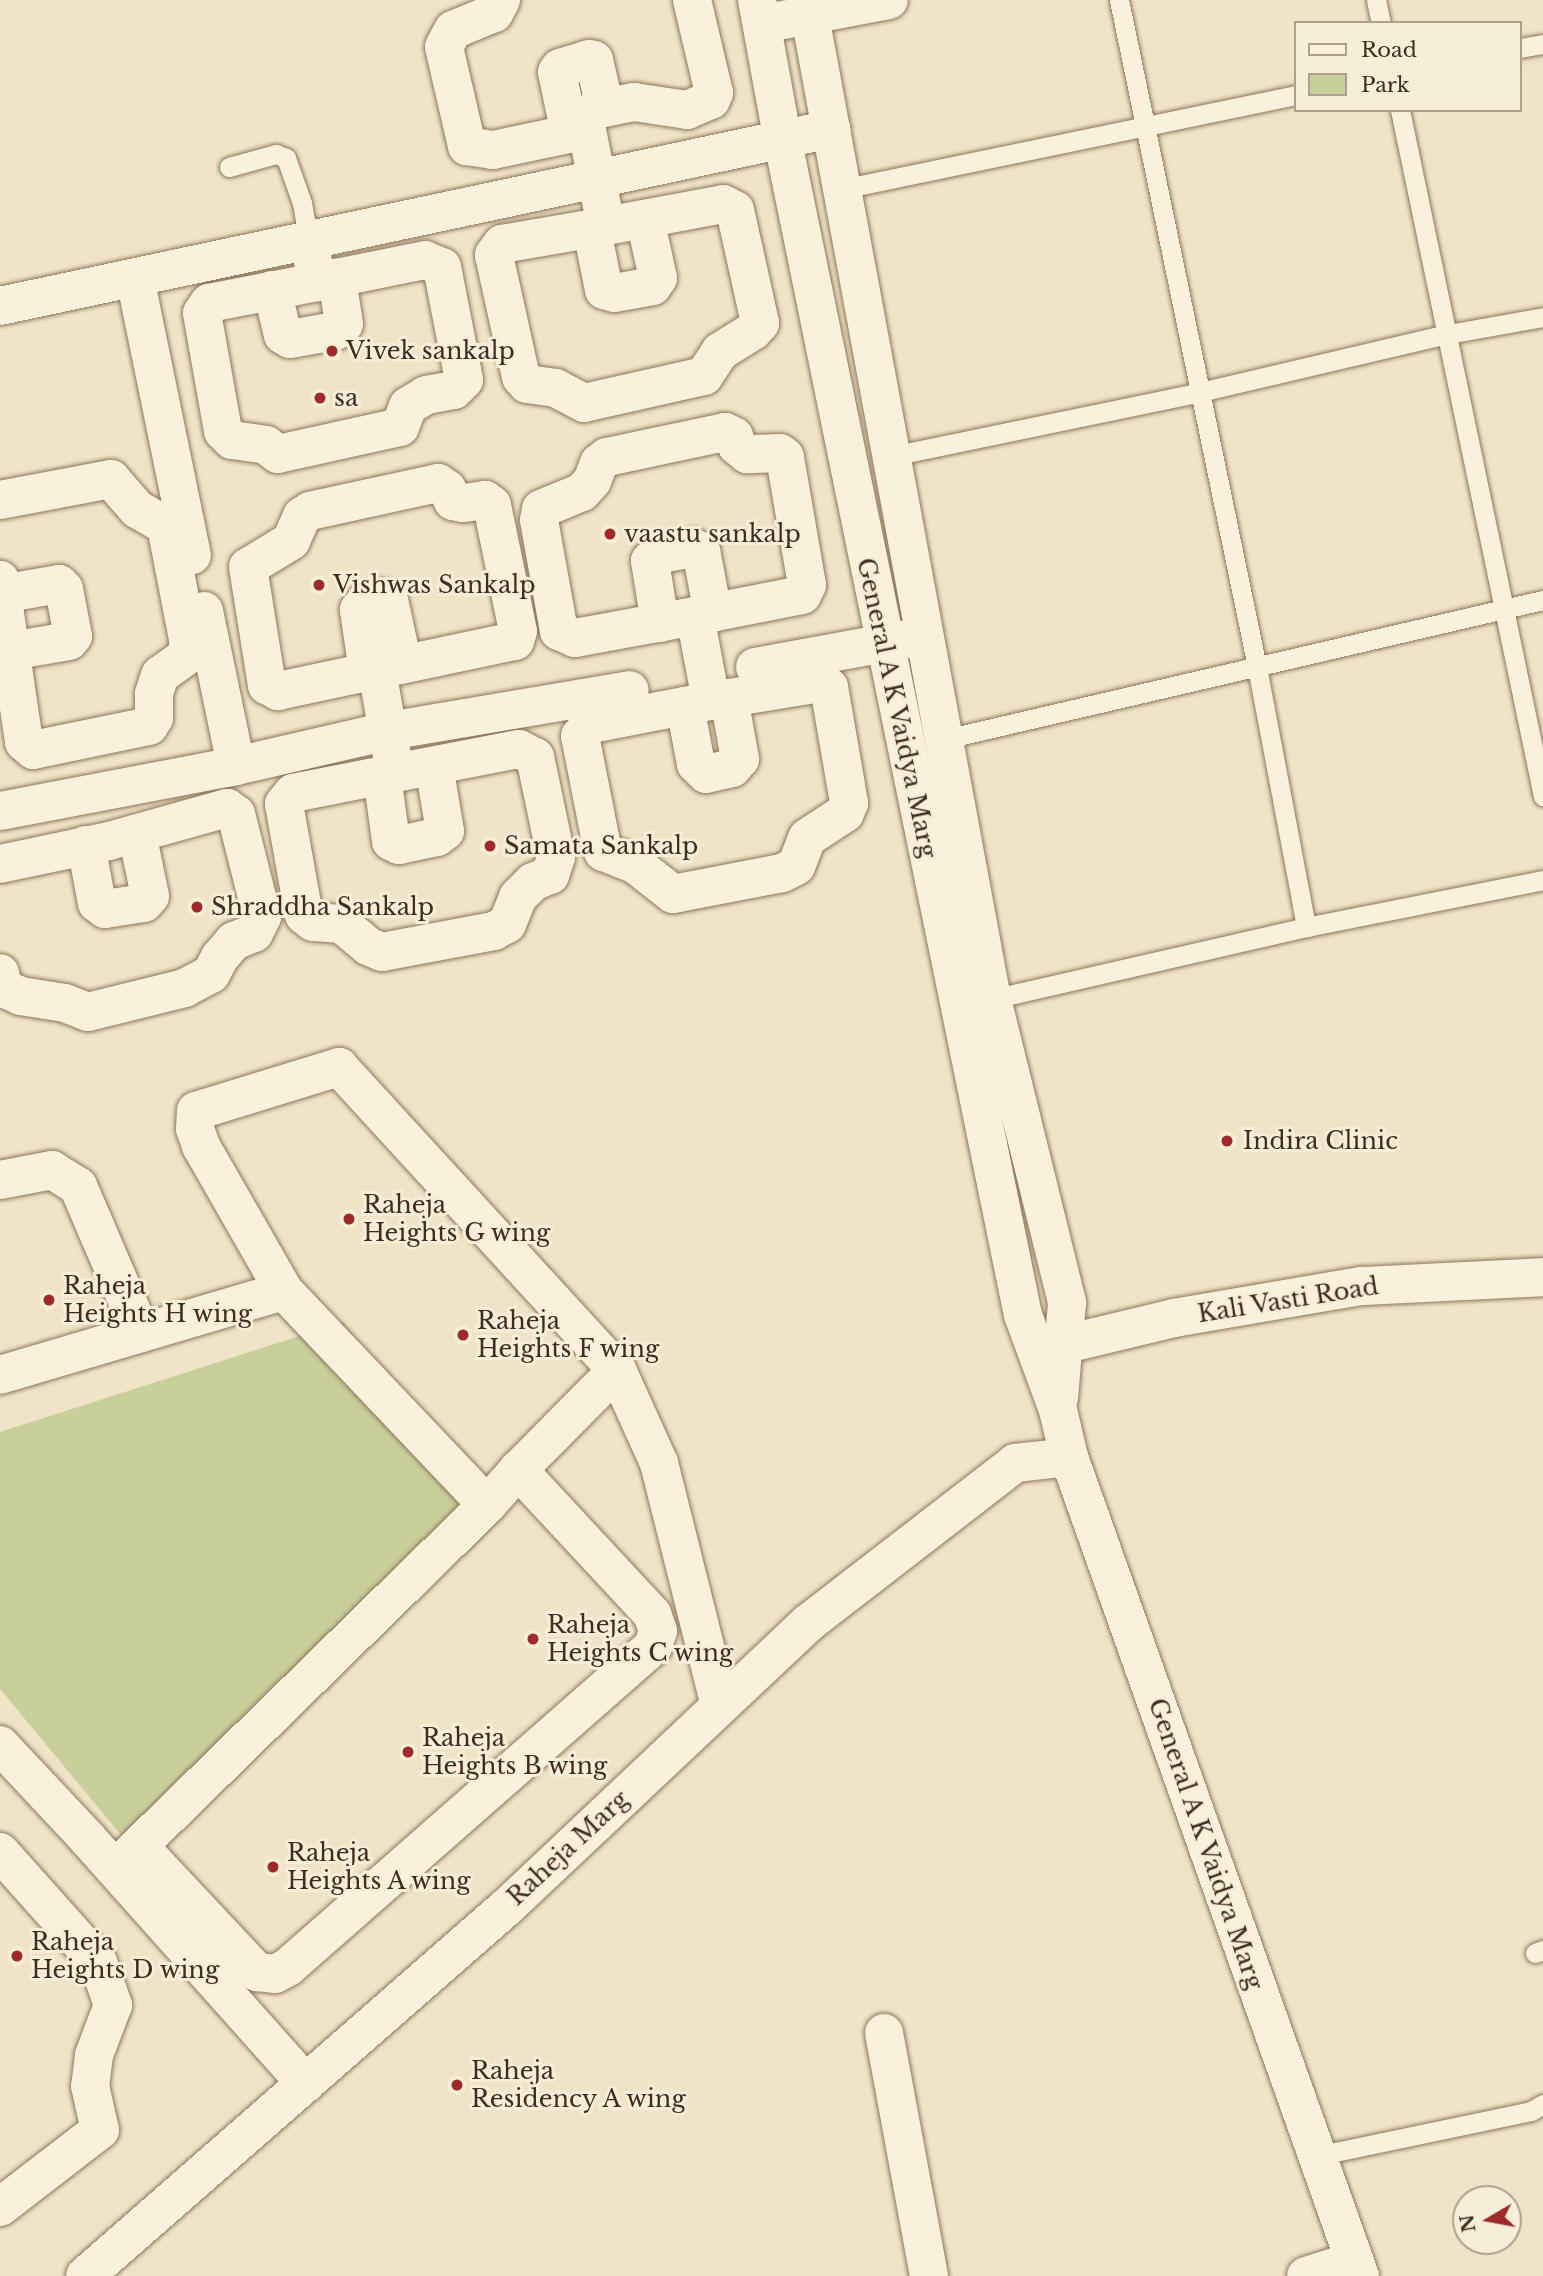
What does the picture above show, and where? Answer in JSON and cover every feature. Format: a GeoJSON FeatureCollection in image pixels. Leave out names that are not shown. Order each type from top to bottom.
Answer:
{"type":"FeatureCollection","features":[{"type":"Feature","properties":{"kind":"street"},"geometry":{"type":"LineString","coordinates":[[501,0],[494,13],[453,30],[443,47],[467,146],[493,150],[587,124],[634,102],[687,110],[711,100],[714,93],[692,0]]}},
{"type":"Feature","properties":{"kind":"street"},"geometry":{"type":"LineString","coordinates":[[760,12],[889,0]]}},
{"type":"Feature","properties":{"kind":"street","name":"General A K Vaidya Marg"},"geometry":{"type":"LineString","coordinates":[[809,7],[992,999],[1067,1303],[1050,1347],[1058,1410],[1069,1457],[1357,2268]]}},
{"type":"Feature","properties":{"kind":"street","name":"General A K Vaidya Marg"},"geometry":{"type":"LineString","coordinates":[[760,12],[783,142],[884,646],[1023,1315],[1050,1347]]}},
{"type":"Feature","properties":{"kind":"street"},"geometry":{"type":"LineString","coordinates":[[587,124],[596,181],[604,290],[614,293],[652,286],[658,278],[645,219]]}},
{"type":"Feature","properties":{"kind":"street"},"geometry":{"type":"LineString","coordinates":[[0,306],[783,142],[831,129]]}},
{"type":"Feature","properties":{"kind":"street"},"geometry":{"type":"LineString","coordinates":[[723,204],[735,210],[760,323],[753,331],[720,352],[704,376],[584,403],[556,387],[527,384],[521,377],[494,255],[502,244],[645,219],[723,204]]}},
{"type":"Feature","properties":{"kind":"street"},"geometry":{"type":"LineString","coordinates":[[272,290],[283,335],[290,339],[335,331],[344,324],[309,241]]}},
{"type":"Feature","properties":{"kind":"street"},"geometry":{"type":"LineString","coordinates":[[425,260],[442,267],[464,380],[454,390],[426,395],[408,406],[400,427],[278,454],[265,445],[232,440],[223,431],[202,313],[209,303],[327,280],[425,260]]}},
{"type":"Feature","properties":{"kind":"street"},"geometry":{"type":"LineString","coordinates":[[135,278],[236,766]]}},
{"type":"Feature","properties":{"kind":"street"},"geometry":{"type":"LineString","coordinates":[[726,432],[734,436],[737,446],[747,454],[780,453],[785,457],[807,585],[802,595],[689,617],[575,638],[559,631],[539,520],[541,509],[582,492],[592,481],[599,463],[607,457],[726,432]]}},
{"type":"Feature","properties":{"kind":"street"},"geometry":{"type":"LineString","coordinates":[[0,500],[111,480],[137,509],[166,526],[188,639],[188,655],[160,676],[154,694],[154,718],[149,726],[33,750],[24,742],[4,616]]}},
{"type":"Feature","properties":{"kind":"street"},"geometry":{"type":"LineString","coordinates":[[438,483],[447,489],[453,500],[463,503],[485,500],[492,505],[517,631],[515,641],[383,669],[278,691],[267,685],[248,567],[292,541],[302,516],[310,510],[438,483]]}},
{"type":"Feature","properties":{"kind":"street"},"geometry":{"type":"LineString","coordinates":[[689,617],[708,695]]}},
{"type":"Feature","properties":{"kind":"street"},"geometry":{"type":"LineString","coordinates":[[0,811],[236,766],[387,732],[538,708],[708,695],[821,683],[829,687],[849,803],[845,813],[807,838],[796,866],[782,873],[673,894],[636,865],[603,852],[580,736],[591,724],[708,695],[925,635]]}},
{"type":"Feature","properties":{"kind":"street"},"geometry":{"type":"LineString","coordinates":[[383,669],[391,841],[399,845],[437,837],[445,831],[433,766]]}},
{"type":"Feature","properties":{"kind":"street"},"geometry":{"type":"LineString","coordinates":[[519,749],[534,757],[556,857],[550,875],[533,882],[518,897],[507,924],[494,932],[382,952],[368,946],[342,925],[313,922],[304,915],[284,804],[293,793],[389,774],[519,749]]}},
{"type":"Feature","properties":{"kind":"street"},"geometry":{"type":"LineString","coordinates":[[98,792],[111,840]]}},
{"type":"Feature","properties":{"kind":"street"},"geometry":{"type":"LineString","coordinates":[[0,864],[111,840],[227,808],[236,814],[262,917],[254,933],[234,941],[220,957],[211,974],[185,988],[88,1012],[65,1003],[21,996],[3,988],[0,973]]}},
{"type":"Feature","properties":{"kind":"street"},"geometry":{"type":"LineString","coordinates":[[487,1505],[284,1291],[201,1146],[195,1129],[196,1111],[339,1067],[617,1370],[659,1463],[720,1705]]}},
{"type":"Feature","properties":{"kind":"street"},"geometry":{"type":"LineString","coordinates":[[0,1181],[52,1170],[78,1186],[141,1333]]}},
{"type":"Feature","properties":{"kind":"street","name":"Kali Vasti Road"},"geometry":{"type":"LineString","coordinates":[[1050,1347],[1174,1318],[1362,1286],[1543,1277]]}},
{"type":"Feature","properties":{"kind":"street"},"geometry":{"type":"LineString","coordinates":[[0,1375],[284,1291]]}},
{"type":"Feature","properties":{"kind":"street"},"geometry":{"type":"LineString","coordinates":[[127,1857],[487,1505],[617,1370]]}},
{"type":"Feature","properties":{"kind":"street","name":"Raheja Marg"},"geometry":{"type":"LineString","coordinates":[[85,2276],[508,1906],[807,1624],[1015,1463],[1069,1457]]}},
{"type":"Feature","properties":{"kind":"street"},"geometry":{"type":"LineString","coordinates":[[0,1745],[257,1972],[275,1974],[288,1967],[653,1646],[658,1631],[652,1614],[518,1470]]}},
{"type":"Feature","properties":{"kind":"street"},"geometry":{"type":"LineString","coordinates":[[0,1852],[99,1962],[113,2005],[94,2055],[90,2086],[100,2130],[0,2207]]}},
{"type":"Feature","properties":{"kind":"street"},"geometry":{"type":"LineString","coordinates":[[127,1857],[306,2084]]}},
{"type":"Feature","properties":{"kind":"street"},"geometry":{"type":"LineString","coordinates":[[884,2033],[929,2276]]}},
{"type":"Feature","properties":{"kind":"street"},"geometry":{"type":"LineString","coordinates":[[1306,2276],[1357,2268]]}},
{"type":"Feature","properties":{"kind":"lane"},"geometry":{"type":"LineString","coordinates":[[1119,0],[1257,667],[1306,927]]}},
{"type":"Feature","properties":{"kind":"lane"},"geometry":{"type":"LineString","coordinates":[[1376,0],[1381,21]]}},
{"type":"Feature","properties":{"kind":"lane"},"geometry":{"type":"LineString","coordinates":[[1522,48],[1543,44]]}},
{"type":"Feature","properties":{"kind":"lane"},"geometry":{"type":"LineString","coordinates":[[842,189],[1294,95]]}},
{"type":"Feature","properties":{"kind":"lane"},"geometry":{"type":"LineString","coordinates":[[1400,112],[1543,796]]}},
{"type":"Feature","properties":{"kind":"lane"},"geometry":{"type":"LineString","coordinates":[[229,167],[276,154],[286,158],[302,203],[309,241]]}},
{"type":"Feature","properties":{"kind":"lane"},"geometry":{"type":"LineString","coordinates":[[892,456],[1200,392],[1448,334],[1543,317]]}},
{"type":"Feature","properties":{"kind":"lane"},"geometry":{"type":"LineString","coordinates":[[945,739],[1543,600]]}},
{"type":"Feature","properties":{"kind":"lane"},"geometry":{"type":"LineString","coordinates":[[992,999],[1306,927],[1543,880]]}},
{"type":"Feature","properties":{"kind":"lane"},"geometry":{"type":"LineString","coordinates":[[1316,2156],[1531,2111],[1543,2104]]}},
{"type":"Feature","properties":{"kind":"green space"},"geometry":{"type":"Polygon","coordinates":[[[343,1322],[487,1505],[121,1835],[0,1689],[0,1432],[343,1322]]]}},
{"type":"Feature","properties":{"kind":"place","name":"Vivek sankalp"},"geometry":{"type":"Point","coordinates":[332,351]}},
{"type":"Feature","properties":{"kind":"place","name":"sa"},"geometry":{"type":"Point","coordinates":[320,398]}},
{"type":"Feature","properties":{"kind":"place","name":"vaastu sankalp"},"geometry":{"type":"Point","coordinates":[610,534]}},
{"type":"Feature","properties":{"kind":"place","name":"Vishwas Sankalp"},"geometry":{"type":"Point","coordinates":[319,585]}},
{"type":"Feature","properties":{"kind":"place","name":"Samata Sankalp"},"geometry":{"type":"Point","coordinates":[490,846]}},
{"type":"Feature","properties":{"kind":"place","name":"Shraddha Sankalp"},"geometry":{"type":"Point","coordinates":[197,907]}},
{"type":"Feature","properties":{"kind":"place","name":"Indira Clinic"},"geometry":{"type":"Point","coordinates":[1227,1141]}},
{"type":"Feature","properties":{"kind":"place","name":"Raheja Heights G wing"},"geometry":{"type":"Point","coordinates":[349,1219]}},
{"type":"Feature","properties":{"kind":"place","name":"Raheja Heights H wing"},"geometry":{"type":"Point","coordinates":[49,1300]}},
{"type":"Feature","properties":{"kind":"place","name":"Raheja Heights F wing"},"geometry":{"type":"Point","coordinates":[463,1335]}},
{"type":"Feature","properties":{"kind":"place","name":"Raheja Heights C wing"},"geometry":{"type":"Point","coordinates":[533,1639]}},
{"type":"Feature","properties":{"kind":"place","name":"Raheja Heights B wing"},"geometry":{"type":"Point","coordinates":[408,1752]}},
{"type":"Feature","properties":{"kind":"place","name":"Raheja Heights A wing"},"geometry":{"type":"Point","coordinates":[273,1867]}},
{"type":"Feature","properties":{"kind":"place","name":"Raheja Heights D wing"},"geometry":{"type":"Point","coordinates":[17,1956]}},
{"type":"Feature","properties":{"kind":"place","name":"Raheja Residency A wing"},"geometry":{"type":"Point","coordinates":[457,2085]}}]}
